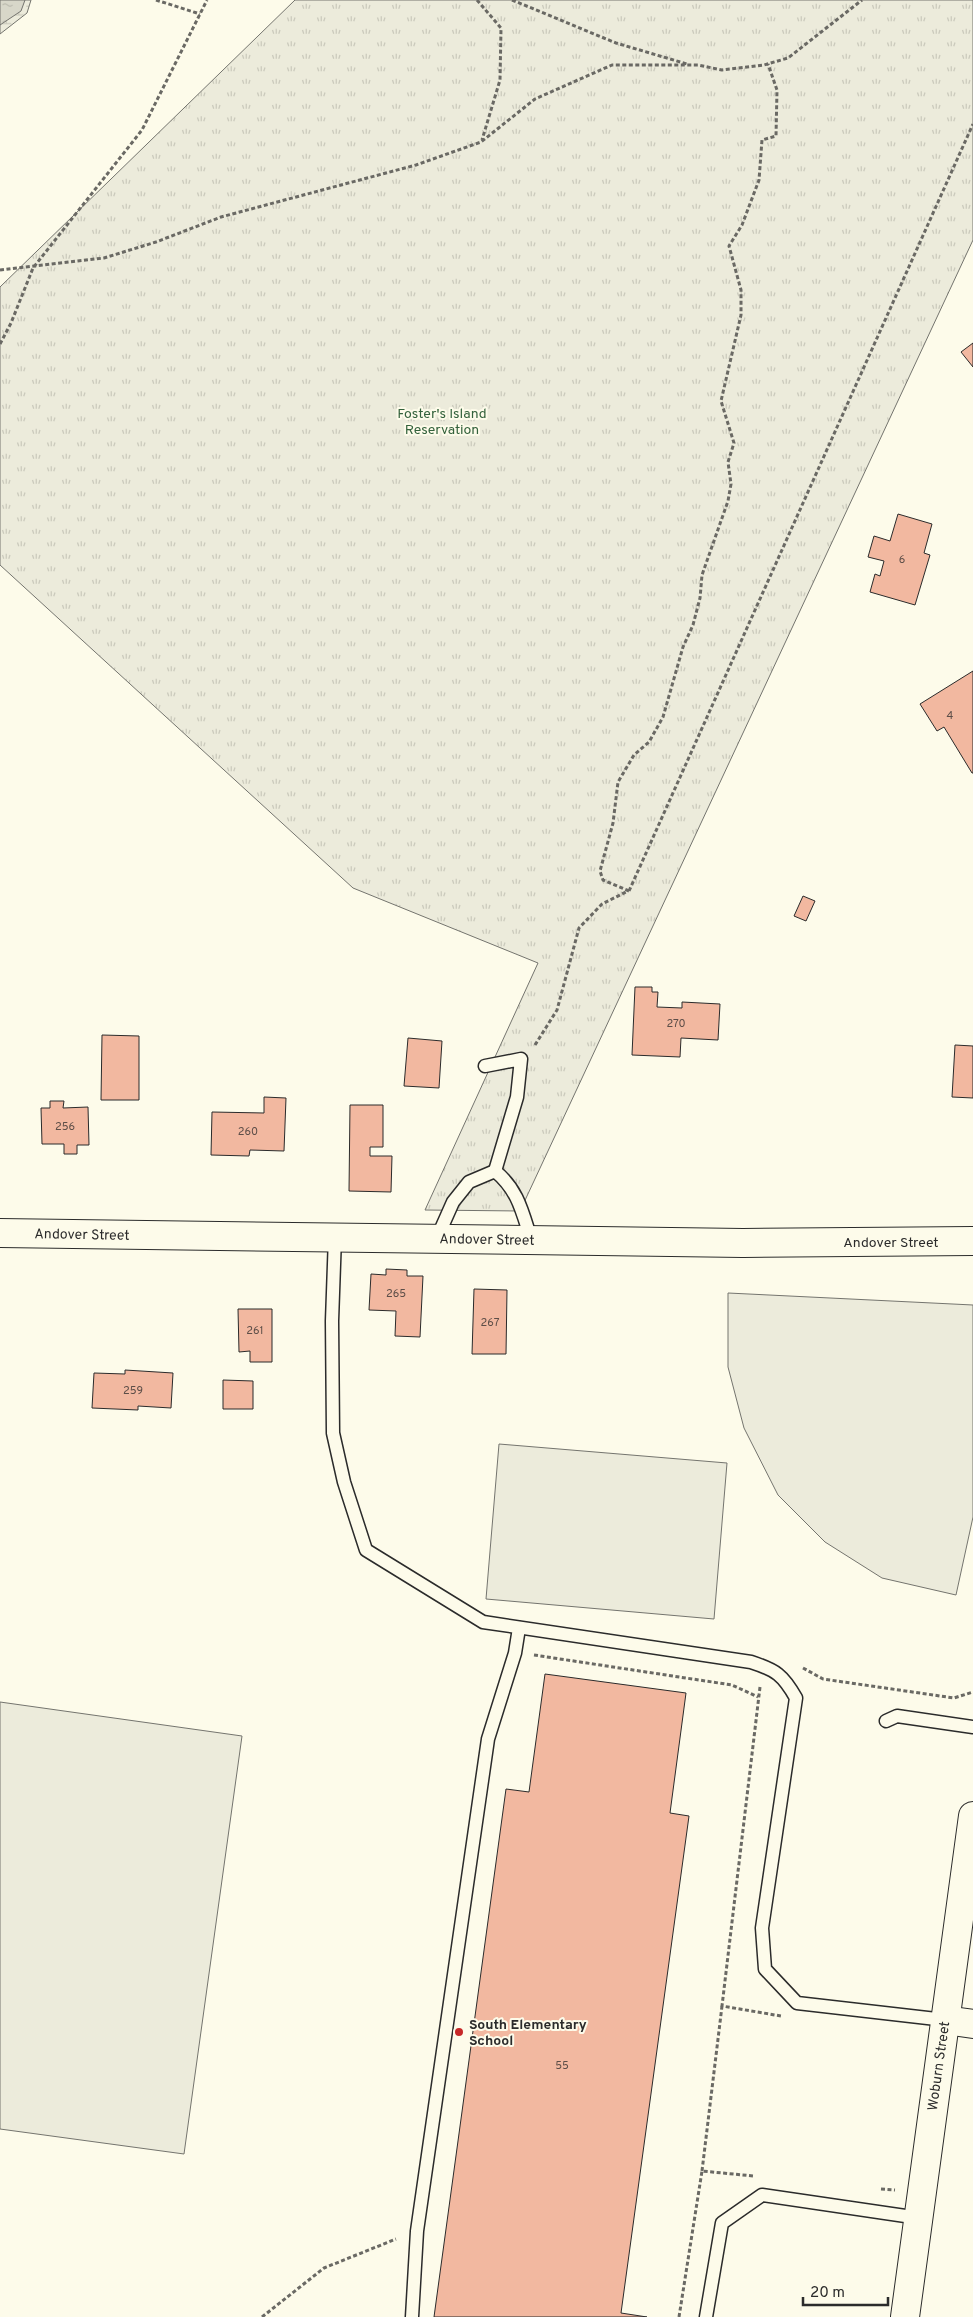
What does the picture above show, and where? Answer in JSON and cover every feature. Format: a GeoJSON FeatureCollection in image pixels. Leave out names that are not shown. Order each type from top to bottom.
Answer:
{"type":"FeatureCollection","features":[{"type":"Feature","properties":{"kind":"street","name":"Andover Street"},"geometry":{"type":"LineString","coordinates":[[0,1233],[743,1243],[973,1241]]}},
{"type":"Feature","properties":{"kind":"street","name":"Woburn Street"},"geometry":{"type":"LineString","coordinates":[[905,2317],[973,1816]]}},
{"type":"Feature","properties":{"kind":"street"},"geometry":{"type":"LineString","coordinates":[[945,2020],[973,2024]]}},
{"type":"Feature","properties":{"kind":"lane"},"geometry":{"type":"LineString","coordinates":[[437,1238],[452,1202],[469,1182],[495,1170],[517,1097],[521,1059],[485,1066]]}},
{"type":"Feature","properties":{"kind":"lane"},"geometry":{"type":"LineString","coordinates":[[495,1170],[508,1181],[516,1193],[531,1239]]}},
{"type":"Feature","properties":{"kind":"lane"},"geometry":{"type":"LineString","coordinates":[[334,1236],[332,1321],[334,1433],[344,1482],[366,1550],[483,1622],[752,1662],[775,1670],[786,1681],[796,1698],[762,1928],[765,1969],[797,2003],[945,2020]]}},
{"type":"Feature","properties":{"kind":"lane"},"geometry":{"type":"LineString","coordinates":[[412,2317],[417,2231],[488,1739],[515,1653],[519,1628]]}},
{"type":"Feature","properties":{"kind":"lane"},"geometry":{"type":"LineString","coordinates":[[886,1721],[897,1716],[973,1727]]}},
{"type":"Feature","properties":{"kind":"lane"},"geometry":{"type":"LineString","coordinates":[[706,2317],[722,2223],[762,2195],[919,2218]]}},
{"type":"Feature","properties":{"kind":"path"},"geometry":{"type":"LineString","coordinates":[[156,0],[200,14]]}},
{"type":"Feature","properties":{"kind":"path"},"geometry":{"type":"LineString","coordinates":[[0,344],[12,323],[33,268],[142,130],[207,0]]}},
{"type":"Feature","properties":{"kind":"path"},"geometry":{"type":"LineString","coordinates":[[477,0],[501,28],[500,80],[481,142]]}},
{"type":"Feature","properties":{"kind":"path"},"geometry":{"type":"LineString","coordinates":[[512,0],[616,44],[692,65],[722,70],[768,64],[788,58],[862,0]]}},
{"type":"Feature","properties":{"kind":"path"},"geometry":{"type":"LineString","coordinates":[[629,891],[603,880],[600,871],[613,823],[618,782],[634,755],[649,742],[663,717],[683,647],[693,625],[700,598],[702,575],[720,527],[731,484],[728,462],[734,443],[721,401],[741,315],[741,290],[728,246],[742,226],[759,180],[762,140],[776,136],[777,90],[768,64]]}},
{"type":"Feature","properties":{"kind":"path"},"geometry":{"type":"LineString","coordinates":[[0,270],[33,268],[104,258],[156,242],[221,217],[416,165],[481,142],[535,99],[612,65],[692,65]]}},
{"type":"Feature","properties":{"kind":"path"},"geometry":{"type":"LineString","coordinates":[[521,1064],[539,1040],[557,1010],[579,928],[602,904],[629,891],[973,124]]}},
{"type":"Feature","properties":{"kind":"path"},"geometry":{"type":"LineString","coordinates":[[515,1653],[732,1685],[758,1697]]}},
{"type":"Feature","properties":{"kind":"path"},"geometry":{"type":"LineString","coordinates":[[798,1665],[823,1679],[954,1698],[973,1692]]}},
{"type":"Feature","properties":{"kind":"path"},"geometry":{"type":"LineString","coordinates":[[702,2171],[722,2006]]}},
{"type":"Feature","properties":{"kind":"path"},"geometry":{"type":"LineString","coordinates":[[262,2317],[324,2268],[417,2231]]}},
{"type":"Feature","properties":{"kind":"green space"},"geometry":{"type":"Polygon","coordinates":[[[0,0],[31,0],[27,13],[0,34],[0,0]]]}},
{"type":"Feature","properties":{"kind":"green space","name":"Foster's Island Reservation"},"geometry":{"type":"Polygon","coordinates":[[[295,0],[973,0],[973,240],[520,1211],[425,1210],[538,963],[353,888],[0,565],[0,287],[295,0]]]}},
{"type":"Feature","properties":{"kind":"green space"},"geometry":{"type":"Polygon","coordinates":[[[728,1293],[973,1305],[973,1517],[956,1595],[882,1578],[825,1542],[778,1495],[744,1428],[728,1367],[728,1293]]]}},
{"type":"Feature","properties":{"kind":"green space"},"geometry":{"type":"Polygon","coordinates":[[[499,1444],[727,1463],[714,1619],[486,1599],[499,1444]]]}},
{"type":"Feature","properties":{"kind":"green space"},"geometry":{"type":"Polygon","coordinates":[[[0,1702],[242,1736],[184,2154],[0,2129],[0,1702]]]}},
{"type":"Feature","properties":{"kind":"water"},"geometry":{"type":"Polygon","coordinates":[[[0,0],[25,0],[21,11],[0,25],[0,0]]]}},
{"type":"Feature","properties":{"kind":"building"},"geometry":{"type":"Polygon","coordinates":[[[973,343],[973,367],[961,352],[973,343]]]}},
{"type":"Feature","properties":{"kind":"building"},"geometry":{"type":"Polygon","coordinates":[[[898,514],[932,524],[924,553],[930,555],[915,605],[870,592],[875,574],[880,576],[884,561],[868,557],[874,536],[890,541],[898,514]]]}},
{"type":"Feature","properties":{"kind":"building"},"geometry":{"type":"Polygon","coordinates":[[[973,671],[972,773],[944,727],[937,731],[920,704],[973,671]]]}},
{"type":"Feature","properties":{"kind":"building"},"geometry":{"type":"Polygon","coordinates":[[[803,896],[815,901],[806,921],[794,916],[803,896]]]}},
{"type":"Feature","properties":{"kind":"building"},"geometry":{"type":"Polygon","coordinates":[[[635,987],[652,987],[652,992],[658,992],[657,1007],[682,1008],[682,1002],[720,1004],[718,1040],[681,1038],[680,1057],[632,1055],[635,987]]]}},
{"type":"Feature","properties":{"kind":"building"},"geometry":{"type":"Polygon","coordinates":[[[102,1035],[139,1036],[139,1100],[101,1100],[102,1035]]]}},
{"type":"Feature","properties":{"kind":"building"},"geometry":{"type":"Polygon","coordinates":[[[408,1038],[442,1041],[439,1088],[404,1086],[408,1038]]]}},
{"type":"Feature","properties":{"kind":"building"},"geometry":{"type":"Polygon","coordinates":[[[955,1045],[973,1046],[973,1098],[952,1097],[955,1045]]]}},
{"type":"Feature","properties":{"kind":"building"},"geometry":{"type":"Polygon","coordinates":[[[264,1097],[286,1098],[284,1151],[250,1150],[249,1156],[211,1155],[212,1112],[264,1113],[264,1097]]]}},
{"type":"Feature","properties":{"kind":"building"},"geometry":{"type":"Polygon","coordinates":[[[50,1101],[64,1101],[63,1108],[88,1107],[89,1145],[77,1145],[77,1154],[64,1154],[64,1144],[42,1144],[41,1108],[50,1108],[50,1101]]]}},
{"type":"Feature","properties":{"kind":"building"},"geometry":{"type":"Polygon","coordinates":[[[350,1105],[383,1105],[383,1147],[370,1147],[370,1156],[392,1156],[391,1192],[349,1191],[350,1105]]]}},
{"type":"Feature","properties":{"kind":"building"},"geometry":{"type":"Polygon","coordinates":[[[386,1269],[407,1270],[407,1276],[423,1276],[420,1337],[395,1336],[396,1311],[369,1310],[371,1274],[386,1275],[386,1269]]]}},
{"type":"Feature","properties":{"kind":"building"},"geometry":{"type":"Polygon","coordinates":[[[474,1289],[507,1290],[506,1354],[472,1354],[474,1289]]]}},
{"type":"Feature","properties":{"kind":"building"},"geometry":{"type":"Polygon","coordinates":[[[238,1309],[272,1309],[272,1362],[250,1362],[250,1351],[239,1352],[238,1309]]]}},
{"type":"Feature","properties":{"kind":"building"},"geometry":{"type":"Polygon","coordinates":[[[125,1370],[173,1373],[171,1408],[138,1406],[138,1410],[92,1408],[94,1373],[125,1374],[125,1370]]]}},
{"type":"Feature","properties":{"kind":"building"},"geometry":{"type":"Polygon","coordinates":[[[223,1380],[253,1381],[253,1409],[223,1409],[223,1380]]]}},
{"type":"Feature","properties":{"kind":"building"},"geometry":{"type":"Polygon","coordinates":[[[545,1674],[686,1693],[670,1813],[689,1816],[621,2313],[647,2317],[434,2317],[506,1789],[529,1792],[545,1674]]]}},
{"type":"Feature","properties":{"kind":"place","name":"South Elementary School"},"geometry":{"type":"Point","coordinates":[459,2032]}}]}
